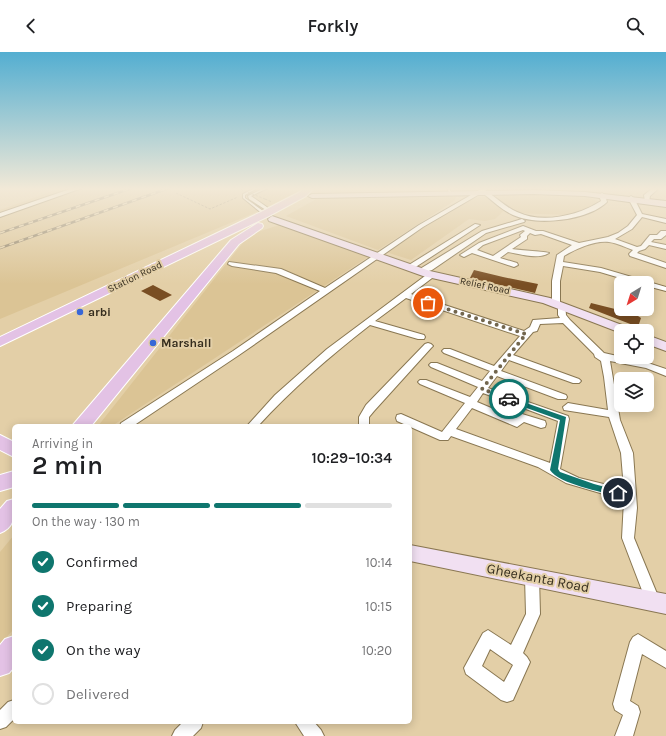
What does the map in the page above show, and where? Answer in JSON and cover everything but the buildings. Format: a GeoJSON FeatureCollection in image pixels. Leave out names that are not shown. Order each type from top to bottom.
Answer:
{"type":"FeatureCollection","features":[{"type":"Feature","properties":{"kind":"main road","name":"Station Road"},"geometry":{"type":"LineString","coordinates":[[0,342],[227,232],[256,220]]}},
{"type":"Feature","properties":{"kind":"main road"},"geometry":{"type":"LineString","coordinates":[[83,424],[236,242],[263,220]]}},
{"type":"Feature","properties":{"kind":"main road","name":"Relief Road"},"geometry":{"type":"LineString","coordinates":[[287,220],[338,244],[344,244],[419,272],[532,297],[559,305],[614,326]]}},
{"type":"Feature","properties":{"kind":"main road"},"geometry":{"type":"LineString","coordinates":[[227,232],[234,237],[241,237]]}},
{"type":"Feature","properties":{"kind":"main road"},"geometry":{"type":"LineString","coordinates":[[654,343],[666,347]]}},
{"type":"Feature","properties":{"kind":"main road"},"geometry":{"type":"LineString","coordinates":[[0,442],[12,449]]}},
{"type":"Feature","properties":{"kind":"main road"},"geometry":{"type":"LineString","coordinates":[[0,524],[10,492]]}},
{"type":"Feature","properties":{"kind":"main road","name":"Gheekanta Road"},"geometry":{"type":"LineString","coordinates":[[412,552],[660,603]]}},
{"type":"Feature","properties":{"kind":"main road"},"geometry":{"type":"LineString","coordinates":[[0,664],[12,650]]}},
{"type":"Feature","properties":{"kind":"street"},"geometry":{"type":"LineString","coordinates":[[128,424],[376,256],[433,220]]}},
{"type":"Feature","properties":{"kind":"street"},"geometry":{"type":"LineString","coordinates":[[637,220],[632,227],[610,240],[578,245],[561,255],[556,281],[559,305],[565,320],[598,355],[605,360],[609,377],[613,414],[626,454],[631,508],[628,538],[660,603]]}},
{"type":"Feature","properties":{"kind":"street"},"geometry":{"type":"LineString","coordinates":[[419,272],[429,268],[484,232],[522,221]]}},
{"type":"Feature","properties":{"kind":"street"},"geometry":{"type":"LineString","coordinates":[[408,268],[477,225]]}},
{"type":"Feature","properties":{"kind":"street"},"geometry":{"type":"LineString","coordinates":[[464,255],[472,250],[523,228],[535,234],[541,232],[578,245]]}},
{"type":"Feature","properties":{"kind":"street"},"geometry":{"type":"LineString","coordinates":[[494,259],[508,250],[513,243],[525,238],[523,235],[529,231]]}},
{"type":"Feature","properties":{"kind":"street"},"geometry":{"type":"LineString","coordinates":[[610,240],[637,249],[643,248],[652,236],[659,238],[663,232],[666,233]]}},
{"type":"Feature","properties":{"kind":"street"},"geometry":{"type":"LineString","coordinates":[[647,243],[666,247]]}},
{"type":"Feature","properties":{"kind":"street"},"geometry":{"type":"LineString","coordinates":[[637,249],[633,254],[666,266]]}},
{"type":"Feature","properties":{"kind":"street"},"geometry":{"type":"LineString","coordinates":[[472,250],[514,265]]}},
{"type":"Feature","properties":{"kind":"street"},"geometry":{"type":"LineString","coordinates":[[508,250],[532,254],[545,253]]}},
{"type":"Feature","properties":{"kind":"street"},"geometry":{"type":"LineString","coordinates":[[559,263],[601,270],[666,289]]}},
{"type":"Feature","properties":{"kind":"street"},"geometry":{"type":"LineString","coordinates":[[232,264],[278,271],[326,291]]}},
{"type":"Feature","properties":{"kind":"street"},"geometry":{"type":"LineString","coordinates":[[254,424],[279,397],[313,366],[368,322],[432,275]]}},
{"type":"Feature","properties":{"kind":"street"},"geometry":{"type":"LineString","coordinates":[[405,295],[526,334]]}},
{"type":"Feature","properties":{"kind":"street"},"geometry":{"type":"LineString","coordinates":[[400,418],[444,437],[526,334],[530,330],[534,329],[536,322],[565,320]]}},
{"type":"Feature","properties":{"kind":"street"},"geometry":{"type":"LineString","coordinates":[[368,322],[421,337]]}},
{"type":"Feature","properties":{"kind":"street"},"geometry":{"type":"LineString","coordinates":[[364,424],[364,417],[370,408],[428,346]]}},
{"type":"Feature","properties":{"kind":"street"},"geometry":{"type":"LineString","coordinates":[[447,351],[562,397]]}},
{"type":"Feature","properties":{"kind":"street"},"geometry":{"type":"LineString","coordinates":[[598,355],[648,366],[666,373]]}},
{"type":"Feature","properties":{"kind":"street"},"geometry":{"type":"LineString","coordinates":[[508,356],[576,381]]}},
{"type":"Feature","properties":{"kind":"street"},"geometry":{"type":"LineString","coordinates":[[434,365],[483,387],[564,419],[554,470]]}},
{"type":"Feature","properties":{"kind":"street"},"geometry":{"type":"LineString","coordinates":[[423,382],[517,423],[522,418],[541,424]]}},
{"type":"Feature","properties":{"kind":"street"},"geometry":{"type":"LineString","coordinates":[[568,407],[613,414]]}},
{"type":"Feature","properties":{"kind":"street"},"geometry":{"type":"LineString","coordinates":[[450,431],[554,470],[558,474],[574,481],[630,496]]}},
{"type":"Feature","properties":{"kind":"street"},"geometry":{"type":"LineString","coordinates":[[514,656],[533,614],[532,577]]}},
{"type":"Feature","properties":{"kind":"street"},"geometry":{"type":"LineString","coordinates":[[624,736],[632,712],[621,704],[638,642],[666,660]]}},
{"type":"Feature","properties":{"kind":"street"},"geometry":{"type":"LineString","coordinates":[[0,721],[12,710]]}},
{"type":"Feature","properties":{"kind":"street"},"geometry":{"type":"LineString","coordinates":[[180,736],[193,724]]}},
{"type":"Feature","properties":{"kind":"street"},"geometry":{"type":"LineString","coordinates":[[305,724],[315,736]]}},
{"type":"Feature","properties":{"kind":"shaded area"},"geometry":{"type":"Polygon","coordinates":[[[0,220],[238,220],[0,319],[0,220]]]}},
{"type":"Feature","properties":{"kind":"shaded area"},"geometry":{"type":"Polygon","coordinates":[[[297,220],[425,220],[378,250],[297,220]]]}},
{"type":"Feature","properties":{"kind":"shaded area"},"geometry":{"type":"Polygon","coordinates":[[[436,220],[468,220],[411,260],[386,252],[436,220]]]}},
{"type":"Feature","properties":{"kind":"shaded area"},"geometry":{"type":"Polygon","coordinates":[[[279,225],[368,257],[115,424],[100,424],[249,235],[279,225]]]}},
{"type":"Feature","properties":{"kind":"shaded area"},"geometry":{"type":"Polygon","coordinates":[[[12,537],[12,631],[0,644],[0,552],[12,537]]]}},
{"type":"Feature","properties":{"kind":"railway"},"geometry":{"type":"LineString","coordinates":[[0,233],[38,220]]}},
{"type":"Feature","properties":{"kind":"railway"},"geometry":{"type":"LineString","coordinates":[[0,248],[79,220]]}},
{"type":"Feature","properties":{"kind":"way so far"},"geometry":{"type":"LineString","coordinates":[[428,303],[526,334],[482,389],[509,399]]}},
{"type":"Feature","properties":{"kind":"place","name":"arbi"},"geometry":{"type":"Point","coordinates":[80,312]}},
{"type":"Feature","properties":{"kind":"place","name":"Marshall"},"geometry":{"type":"Point","coordinates":[153,343]}},
{"type":"Feature","properties":{"kind":"route"},"geometry":{"type":"LineString","coordinates":[[509,399],[564,419],[554,470],[558,474],[574,481],[618,493]]}}]}
